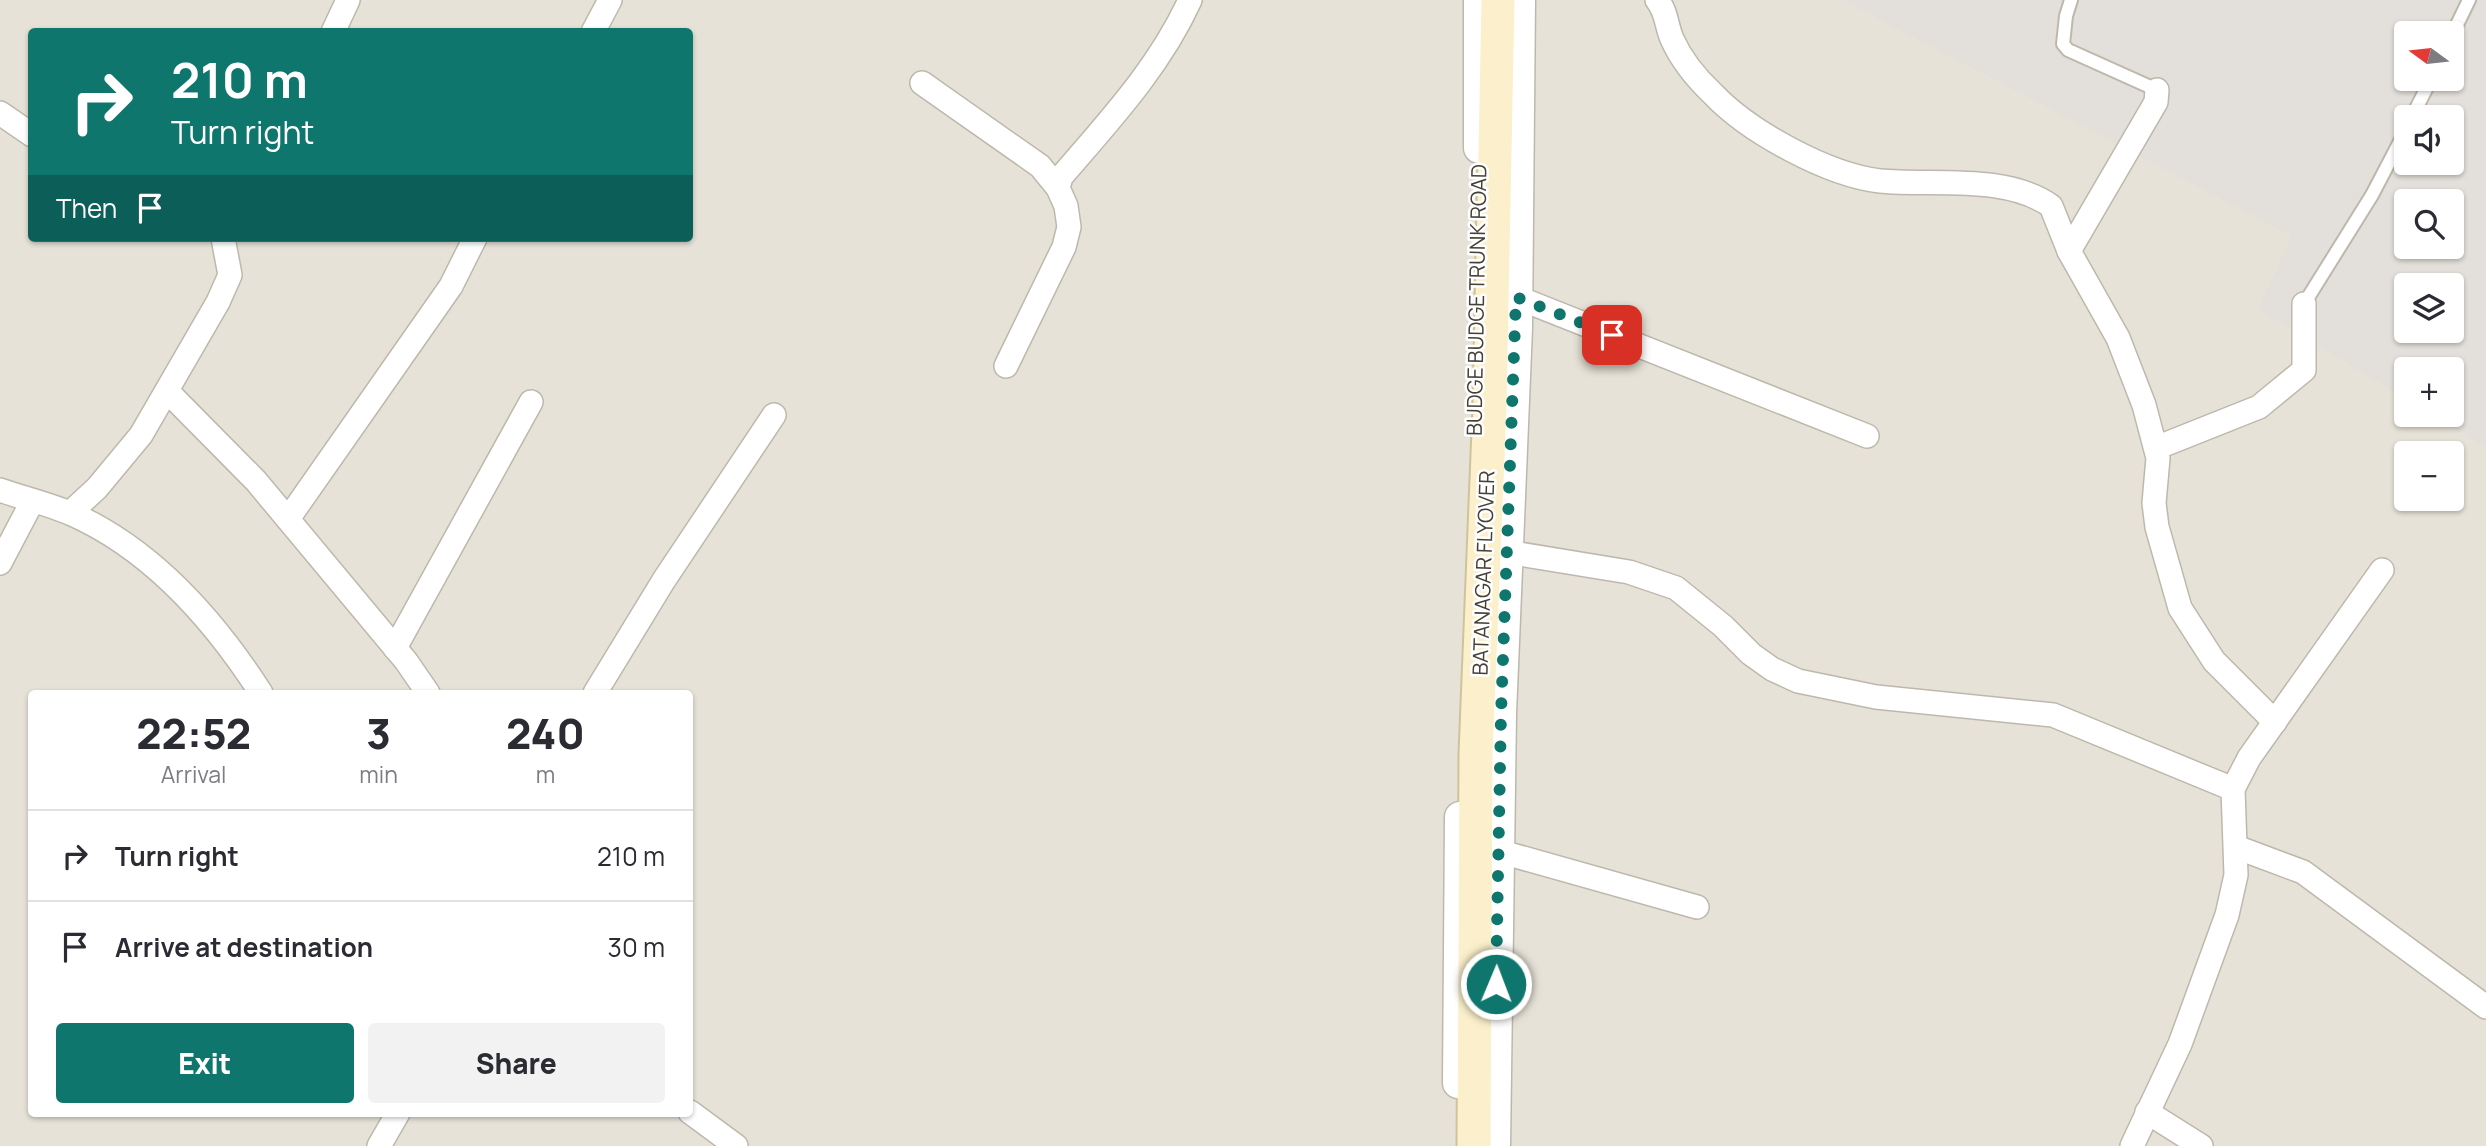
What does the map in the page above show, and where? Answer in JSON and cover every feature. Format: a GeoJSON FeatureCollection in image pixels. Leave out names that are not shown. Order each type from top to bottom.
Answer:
{"type":"FeatureCollection","features":[{"type":"Feature","properties":{"kind":"main road","name":"BATANAGAR FLYOVER"},"geometry":{"type":"LineString","coordinates":[[1474,1146],[1476,754],[1490,405],[1499,0]]}},
{"type":"Feature","properties":{"kind":"street"},"geometry":{"type":"LineString","coordinates":[[336,28],[348,0]]}},
{"type":"Feature","properties":{"kind":"street"},"geometry":{"type":"LineString","coordinates":[[595,28],[610,0]]}},
{"type":"Feature","properties":{"kind":"street"},"geometry":{"type":"LineString","coordinates":[[1058,188],[1061,177],[1145,78],[1175,32],[1190,0]]}},
{"type":"Feature","properties":{"kind":"street","name":"BUDGE BUDGE TRUNK ROAD"},"geometry":{"type":"LineString","coordinates":[[1458,1146],[1459,850],[1475,365],[1479,0]]}},
{"type":"Feature","properties":{"kind":"street","name":"BUDGE BUDGE TRUNK ROAD"},"geometry":{"type":"LineString","coordinates":[[1495,1146],[1498,851],[1516,297],[1520,0]]}},
{"type":"Feature","properties":{"kind":"street"},"geometry":{"type":"LineString","coordinates":[[1657,0],[1686,64],[1714,96],[1756,128],[1850,175],[1882,181],[1973,185],[2019,191],[2051,206],[2059,219],[2069,251],[2089,282],[2118,338],[2144,405],[2156,448],[2154,503],[2157,527],[2180,608],[2214,662],[2275,722]]}},
{"type":"Feature","properties":{"kind":"street"},"geometry":{"type":"LineString","coordinates":[[922,83],[1040,166],[1058,188],[1066,206],[1069,226],[1064,247],[1006,366]]}},
{"type":"Feature","properties":{"kind":"street"},"geometry":{"type":"LineString","coordinates":[[2069,251],[2156,102],[2157,90]]}},
{"type":"Feature","properties":{"kind":"street"},"geometry":{"type":"LineString","coordinates":[[0,113],[28,132]]}},
{"type":"Feature","properties":{"kind":"street"},"geometry":{"type":"LineString","coordinates":[[70,513],[97,488],[141,435],[167,391],[230,275],[224,242]]}},
{"type":"Feature","properties":{"kind":"street"},"geometry":{"type":"LineString","coordinates":[[288,519],[451,286],[473,242]]}},
{"type":"Feature","properties":{"kind":"street"},"geometry":{"type":"LineString","coordinates":[[1516,297],[1867,436]]}},
{"type":"Feature","properties":{"kind":"street"},"geometry":{"type":"LineString","coordinates":[[2156,448],[2259,407],[2304,370],[2304,304]]}},
{"type":"Feature","properties":{"kind":"street"},"geometry":{"type":"LineString","coordinates":[[167,391],[256,481],[395,648],[426,690]]}},
{"type":"Feature","properties":{"kind":"street"},"geometry":{"type":"LineString","coordinates":[[395,648],[531,402]]}},
{"type":"Feature","properties":{"kind":"street"},"geometry":{"type":"LineString","coordinates":[[598,690],[664,580],[774,415]]}},
{"type":"Feature","properties":{"kind":"street"},"geometry":{"type":"LineString","coordinates":[[0,490],[70,513],[129,547],[171,580],[205,617],[259,690]]}},
{"type":"Feature","properties":{"kind":"street"},"geometry":{"type":"LineString","coordinates":[[0,563],[32,502]]}},
{"type":"Feature","properties":{"kind":"street"},"geometry":{"type":"LineString","coordinates":[[1507,552],[1629,572],[1676,588],[1723,626],[1751,654],[1772,669],[1798,681],[1876,697],[2053,715],[2233,789]]}},
{"type":"Feature","properties":{"kind":"street"},"geometry":{"type":"LineString","coordinates":[[2132,1146],[2180,1044],[2227,915],[2236,874],[2233,789],[2249,758],[2382,570]]}},
{"type":"Feature","properties":{"kind":"street"},"geometry":{"type":"LineString","coordinates":[[2236,847],[2303,872],[2486,1007]]}},
{"type":"Feature","properties":{"kind":"street"},"geometry":{"type":"LineString","coordinates":[[1498,851],[1697,907]]}},
{"type":"Feature","properties":{"kind":"street"},"geometry":{"type":"LineString","coordinates":[[2147,1112],[2201,1146]]}},
{"type":"Feature","properties":{"kind":"street"},"geometry":{"type":"LineString","coordinates":[[693,1114],[736,1146]]}},
{"type":"Feature","properties":{"kind":"street"},"geometry":{"type":"LineString","coordinates":[[379,1146],[396,1117]]}},
{"type":"Feature","properties":{"kind":"lane"},"geometry":{"type":"LineString","coordinates":[[2071,0],[2063,37],[2063,44],[2068,50],[2157,90]]}},
{"type":"Feature","properties":{"kind":"lane"},"geometry":{"type":"LineString","coordinates":[[2459,21],[2469,0]]}},
{"type":"Feature","properties":{"kind":"lane"},"geometry":{"type":"LineString","coordinates":[[2304,304],[2372,195],[2394,153]]}},
{"type":"Feature","properties":{"kind":"shaded area"},"geometry":{"type":"Polygon","coordinates":[[[0,0],[2486,0],[2486,1146],[0,1146],[0,0]]]}},
{"type":"Feature","properties":{"kind":"shaded area"},"geometry":{"type":"Polygon","coordinates":[[[1843,0],[2486,0],[2486,448],[2452,427],[2464,427],[2464,357],[2394,357],[2394,392],[2258,309],[2292,236],[1843,0]]]}},
{"type":"Feature","properties":{"kind":"route"},"geometry":{"type":"LineString","coordinates":[[1496,984],[1501,714],[1517,328],[1516,297],[1612,335]]}}]}
